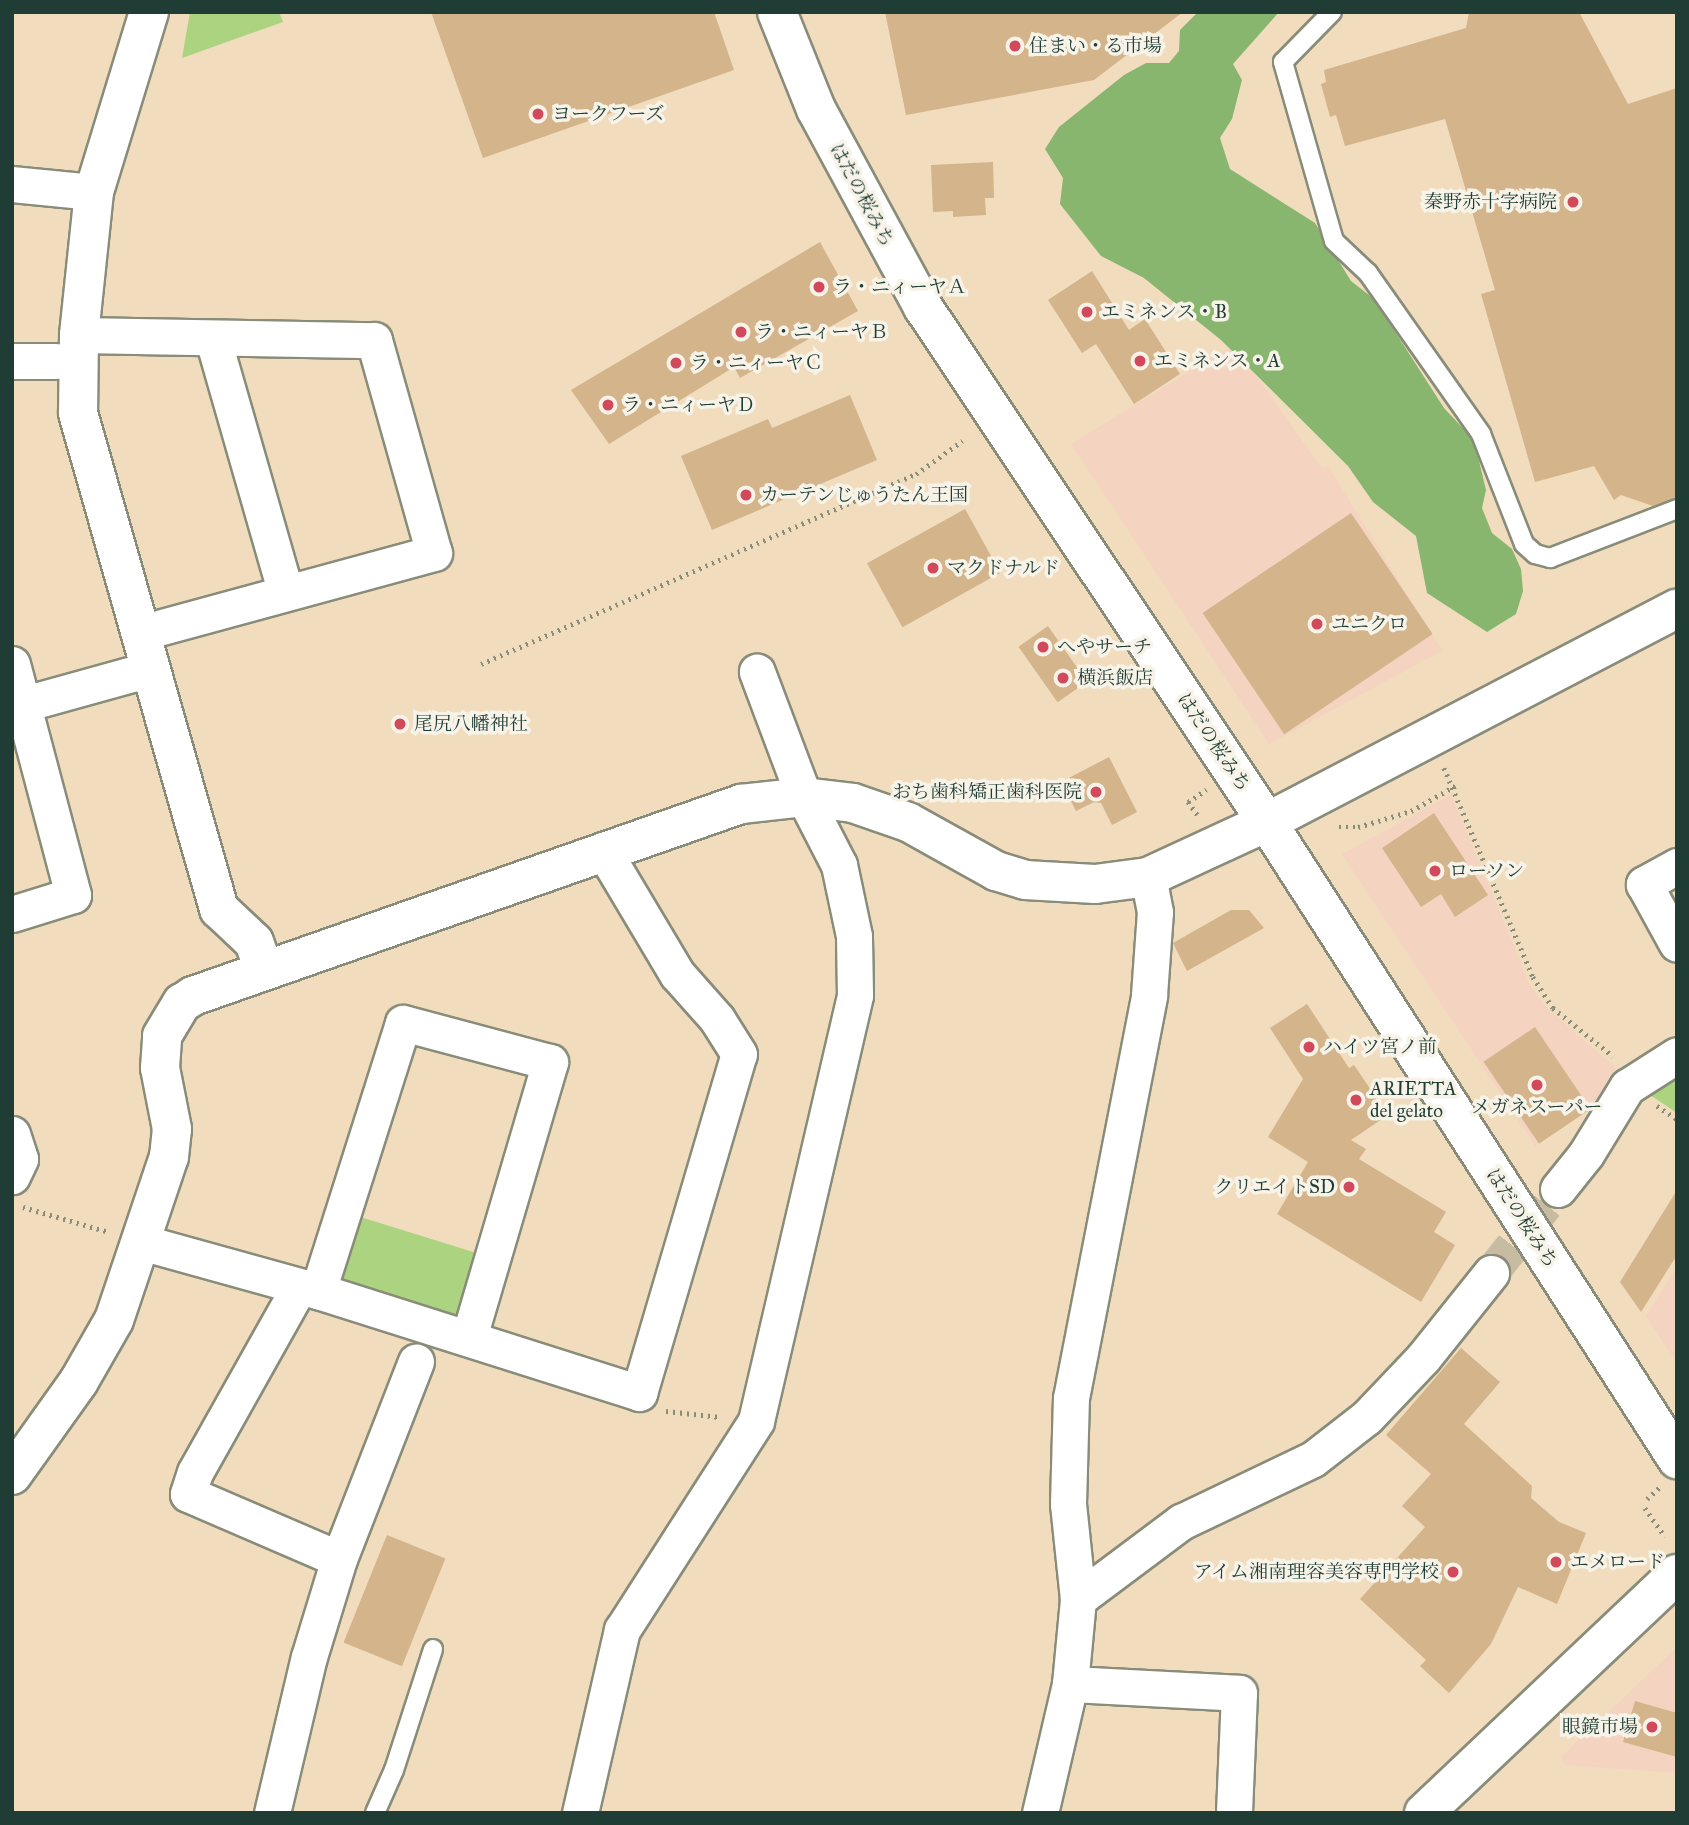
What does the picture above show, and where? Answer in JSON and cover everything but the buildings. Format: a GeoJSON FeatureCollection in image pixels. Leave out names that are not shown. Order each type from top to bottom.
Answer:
{"type":"FeatureCollection","features":[{"type":"Feature","properties":{"kind":"street"},"geometry":{"type":"LineString","coordinates":[[149,12],[93,192],[67,348],[78,413],[219,909],[254,942],[264,970]]}},
{"type":"Feature","properties":{"kind":"street","name":"はだの桜みち"},"geometry":{"type":"LineString","coordinates":[[776,12],[816,109],[923,307],[1267,822],[1670,1471]]}},
{"type":"Feature","properties":{"kind":"street"},"geometry":{"type":"LineString","coordinates":[[12,184],[93,192]]}},
{"type":"Feature","properties":{"kind":"street"},"geometry":{"type":"LineString","coordinates":[[213,339],[286,593]]}},
{"type":"Feature","properties":{"kind":"street"},"geometry":{"type":"LineString","coordinates":[[12,360],[67,348],[213,339],[374,340],[434,552],[162,627]]}},
{"type":"Feature","properties":{"kind":"street"},"geometry":{"type":"LineString","coordinates":[[12,1475],[79,1381],[114,1320],[169,1157],[172,1129],[160,1068],[162,1036],[182,1003],[264,970],[741,804],[804,797],[852,803],[908,822],[996,871],[1025,880],[1095,884],[1148,877],[1267,822],[1677,609]]}},
{"type":"Feature","properties":{"kind":"street"},"geometry":{"type":"LineString","coordinates":[[12,664],[73,895],[12,914]]}},
{"type":"Feature","properties":{"kind":"street"},"geometry":{"type":"LineString","coordinates":[[24,704],[150,669]]}},
{"type":"Feature","properties":{"kind":"street"},"geometry":{"type":"LineString","coordinates":[[580,1813],[622,1630],[756,1422],[855,995],[854,936],[839,865],[804,797],[757,672]]}},
{"type":"Feature","properties":{"kind":"street"},"geometry":{"type":"LineString","coordinates":[[141,1242],[469,1337],[639,1393],[739,1054],[717,1020],[677,974],[603,850]]}},
{"type":"Feature","properties":{"kind":"street"},"geometry":{"type":"LineString","coordinates":[[1677,866],[1644,884],[1677,944]]}},
{"type":"Feature","properties":{"kind":"street"},"geometry":{"type":"LineString","coordinates":[[1040,1813],[1070,1684],[1078,1599],[1068,1504],[1071,1398],[1149,995],[1156,924],[1148,877]]}},
{"type":"Feature","properties":{"kind":"street"},"geometry":{"type":"LineString","coordinates":[[339,1559],[188,1494],[195,1472],[309,1289],[403,1023],[550,1062],[469,1337]]}},
{"type":"Feature","properties":{"kind":"street"},"geometry":{"type":"LineString","coordinates":[[1558,1189],[1643,1089],[1677,1055]]}},
{"type":"Feature","properties":{"kind":"street"},"geometry":{"type":"LineString","coordinates":[[12,1134],[20,1159],[12,1176]]}},
{"type":"Feature","properties":{"kind":"street"},"geometry":{"type":"LineString","coordinates":[[1078,1599],[1181,1522],[1313,1460],[1367,1418],[1423,1358],[1491,1273]]}},
{"type":"Feature","properties":{"kind":"street"},"geometry":{"type":"LineString","coordinates":[[272,1813],[309,1657],[339,1559],[416,1361]]}},
{"type":"Feature","properties":{"kind":"street"},"geometry":{"type":"LineString","coordinates":[[1424,1813],[1677,1574]]}},
{"type":"Feature","properties":{"kind":"street"},"geometry":{"type":"LineString","coordinates":[[1070,1684],[1239,1693],[1234,1813]]}},
{"type":"Feature","properties":{"kind":"lane"},"geometry":{"type":"LineString","coordinates":[[1332,12],[1283,62],[1334,241],[1368,273],[1481,434],[1524,544],[1535,554],[1550,558],[1677,509]]}},
{"type":"Feature","properties":{"kind":"lane"},"geometry":{"type":"LineString","coordinates":[[375,1813],[394,1770],[433,1649]]}},
{"type":"Feature","properties":{"kind":"path"},"geometry":{"type":"LineString","coordinates":[[481,664],[916,474],[962,441]]}},
{"type":"Feature","properties":{"kind":"path"},"geometry":{"type":"LineString","coordinates":[[1447,772],[1533,977],[1553,1007],[1677,1119]]}},
{"type":"Feature","properties":{"kind":"path"},"geometry":{"type":"LineString","coordinates":[[1329,826],[1359,827],[1411,811],[1455,786]]}},
{"type":"Feature","properties":{"kind":"path"},"geometry":{"type":"LineString","coordinates":[[1202,822],[1188,802],[1208,788]]}},
{"type":"Feature","properties":{"kind":"path"},"geometry":{"type":"LineString","coordinates":[[12,1204],[141,1242]]}},
{"type":"Feature","properties":{"kind":"path"},"geometry":{"type":"LineString","coordinates":[[660,1411],[756,1422]]}},
{"type":"Feature","properties":{"kind":"path"},"geometry":{"type":"LineString","coordinates":[[1647,1499],[1670,1471]]}},
{"type":"Feature","properties":{"kind":"path"},"geometry":{"type":"LineString","coordinates":[[1645,1508],[1665,1537]]}},
{"type":"Feature","properties":{"kind":"shaded area"},"geometry":{"type":"Polygon","coordinates":[[[1234,344],[1322,469],[1328,466],[1442,651],[1269,744],[1071,444],[1234,344]]]}},
{"type":"Feature","properties":{"kind":"shaded area"},"geometry":{"type":"Polygon","coordinates":[[[1451,795],[1530,985],[1549,1010],[1616,1068],[1601,1099],[1535,1146],[1342,854],[1451,795]]]}},
{"type":"Feature","properties":{"kind":"shaded area"},"geometry":{"type":"Polygon","coordinates":[[[1677,1267],[1677,1364],[1646,1316],[1677,1267]]]}},
{"type":"Feature","properties":{"kind":"shaded area"},"geometry":{"type":"Polygon","coordinates":[[[1677,1647],[1677,1773],[1565,1765],[1561,1757],[1677,1647]]]}},
{"type":"Feature","properties":{"kind":"green space"},"geometry":{"type":"Polygon","coordinates":[[[190,12],[279,12],[283,22],[182,58],[190,12]]]}},
{"type":"Feature","properties":{"kind":"green space"},"geometry":{"type":"Polygon","coordinates":[[[1198,12],[1279,12],[1233,64],[1242,80],[1232,119],[1220,138],[1230,169],[1315,223],[1351,281],[1374,299],[1444,408],[1474,440],[1486,490],[1482,508],[1492,533],[1512,549],[1521,569],[1523,591],[1516,614],[1487,632],[1427,593],[1416,536],[1373,502],[1348,466],[1221,340],[1144,278],[1101,256],[1060,204],[1063,178],[1045,149],[1059,127],[1124,75],[1146,63],[1169,63],[1179,51],[1180,30],[1198,12]]]}},
{"type":"Feature","properties":{"kind":"green space"},"geometry":{"type":"Polygon","coordinates":[[[1677,1069],[1677,1113],[1641,1089],[1677,1069]]]}},
{"type":"Feature","properties":{"kind":"green space"},"geometry":{"type":"Polygon","coordinates":[[[354,1215],[483,1255],[464,1310],[450,1318],[344,1284],[336,1272],[354,1215]]]}},
{"type":"Feature","properties":{"kind":"tunnel"},"geometry":{"type":"LineString","coordinates":[[1491,1273],[1558,1189]]}},
{"type":"Feature","properties":{"kind":"place","name":"住まい・る市場"},"geometry":{"type":"Point","coordinates":[1015,46]}},
{"type":"Feature","properties":{"kind":"place","name":"ヨークフーズ"},"geometry":{"type":"Point","coordinates":[538,114]}},
{"type":"Feature","properties":{"kind":"place","name":"秦野赤十字病院"},"geometry":{"type":"Point","coordinates":[1573,202]}},
{"type":"Feature","properties":{"kind":"place","name":"ラ・ニィーヤＡ"},"geometry":{"type":"Point","coordinates":[819,287]}},
{"type":"Feature","properties":{"kind":"place","name":"エミネンス・B"},"geometry":{"type":"Point","coordinates":[1087,312]}},
{"type":"Feature","properties":{"kind":"place","name":"ラ・ニィーヤＢ"},"geometry":{"type":"Point","coordinates":[741,332]}},
{"type":"Feature","properties":{"kind":"place","name":"エミネンス・A"},"geometry":{"type":"Point","coordinates":[1140,361]}},
{"type":"Feature","properties":{"kind":"place","name":"ラ・ニィーヤＣ"},"geometry":{"type":"Point","coordinates":[676,363]}},
{"type":"Feature","properties":{"kind":"place","name":"ラ・ニィーヤＤ"},"geometry":{"type":"Point","coordinates":[608,405]}},
{"type":"Feature","properties":{"kind":"place","name":"カーテンじゅうたん王国"},"geometry":{"type":"Point","coordinates":[746,495]}},
{"type":"Feature","properties":{"kind":"place","name":"マクドナルド"},"geometry":{"type":"Point","coordinates":[933,568]}},
{"type":"Feature","properties":{"kind":"place","name":"ユニクロ"},"geometry":{"type":"Point","coordinates":[1317,624]}},
{"type":"Feature","properties":{"kind":"place","name":"へやサーチ"},"geometry":{"type":"Point","coordinates":[1043,647]}},
{"type":"Feature","properties":{"kind":"place","name":"横浜飯店"},"geometry":{"type":"Point","coordinates":[1063,678]}},
{"type":"Feature","properties":{"kind":"place","name":"尾尻八幡神社"},"geometry":{"type":"Point","coordinates":[400,724]}},
{"type":"Feature","properties":{"kind":"place","name":"おち歯科矯正歯科医院"},"geometry":{"type":"Point","coordinates":[1096,792]}},
{"type":"Feature","properties":{"kind":"place","name":"ローソン"},"geometry":{"type":"Point","coordinates":[1435,871]}},
{"type":"Feature","properties":{"kind":"place","name":"ハイツ宮ノ前"},"geometry":{"type":"Point","coordinates":[1309,1047]}},
{"type":"Feature","properties":{"kind":"place","name":"メガネスーパー"},"geometry":{"type":"Point","coordinates":[1537,1085]}},
{"type":"Feature","properties":{"kind":"place","name":"ARIETTA del gelato"},"geometry":{"type":"Point","coordinates":[1356,1100]}},
{"type":"Feature","properties":{"kind":"place","name":"クリエイトSD"},"geometry":{"type":"Point","coordinates":[1349,1187]}},
{"type":"Feature","properties":{"kind":"place","name":"エメロード"},"geometry":{"type":"Point","coordinates":[1556,1562]}},
{"type":"Feature","properties":{"kind":"place","name":"アイム湘南理容美容専門学校"},"geometry":{"type":"Point","coordinates":[1453,1572]}},
{"type":"Feature","properties":{"kind":"place","name":"眼鏡市場"},"geometry":{"type":"Point","coordinates":[1652,1727]}}]}
